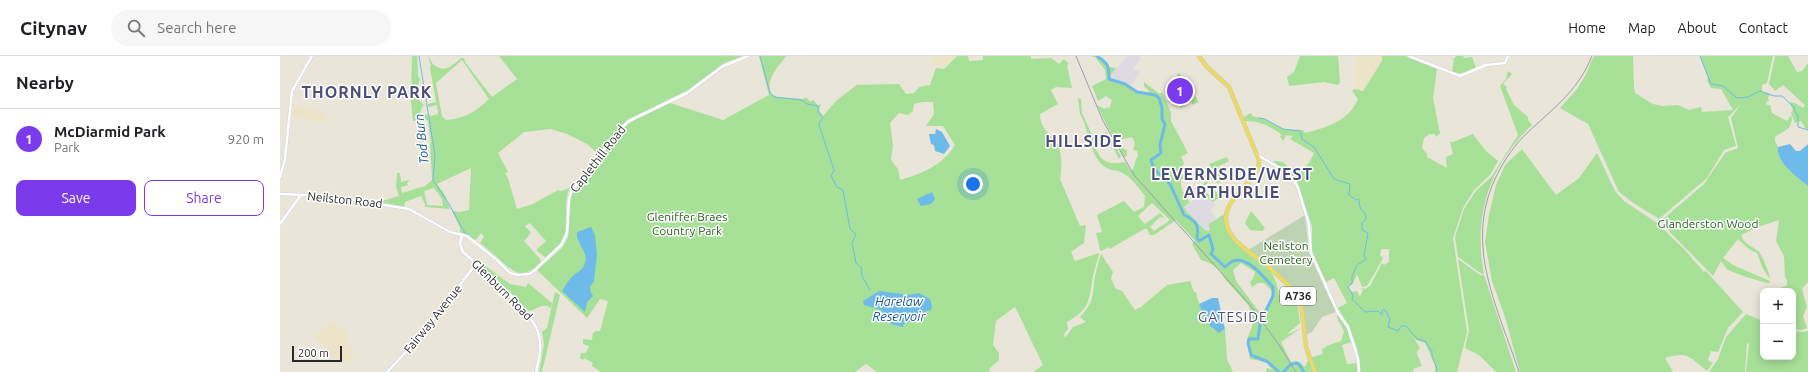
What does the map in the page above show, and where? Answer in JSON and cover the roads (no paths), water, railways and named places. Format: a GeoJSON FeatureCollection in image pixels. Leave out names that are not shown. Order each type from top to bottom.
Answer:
{"type":"FeatureCollection","features":[{"type":"Feature","properties":{"kind":"main road"},"geometry":{"type":"LineString","coordinates":[[1199,56],[1206,66],[1228,88],[1259,156]]}},
{"type":"Feature","properties":{"kind":"main road","name":"A736"},"geometry":{"type":"LineString","coordinates":[[1259,156],[1259,168],[1244,185],[1230,206],[1226,215],[1226,222],[1232,236],[1239,244],[1265,264],[1298,296],[1306,346],[1315,372]]}},
{"type":"Feature","properties":{"kind":"street"},"geometry":{"type":"LineString","coordinates":[[280,177],[285,158],[292,92],[312,56]]}},
{"type":"Feature","properties":{"kind":"street","name":"Caplethill Road"},"geometry":{"type":"LineString","coordinates":[[409,209],[450,232],[467,236],[510,272],[518,275],[530,274],[559,249],[565,238],[568,200],[573,188],[624,124],[687,93],[730,62],[748,56]]}},
{"type":"Feature","properties":{"kind":"street"},"geometry":{"type":"LineString","coordinates":[[1409,56],[1458,76],[1486,65],[1506,62],[1508,56]]}},
{"type":"Feature","properties":{"kind":"street"},"geometry":{"type":"LineString","coordinates":[[1259,156],[1285,171],[1294,180],[1298,188],[1310,224],[1311,253],[1338,313],[1348,327],[1358,359],[1358,372]]}},
{"type":"Feature","properties":{"kind":"street","name":"Neilston Road"},"geometry":{"type":"LineString","coordinates":[[280,194],[329,196],[387,204],[409,209]]}},
{"type":"Feature","properties":{"kind":"street"},"geometry":{"type":"LineString","coordinates":[[290,194],[294,198],[294,205]]}},
{"type":"Feature","properties":{"kind":"street"},"geometry":{"type":"LineString","coordinates":[[280,224],[301,195]]}},
{"type":"Feature","properties":{"kind":"street","name":"Glenburn Road"},"geometry":{"type":"LineString","coordinates":[[462,235],[460,242],[461,249],[523,308],[535,322],[540,344],[536,372]]}},
{"type":"Feature","properties":{"kind":"street","name":"Fairway Avenue"},"geometry":{"type":"LineString","coordinates":[[387,372],[423,333],[476,264]]}},
{"type":"Feature","properties":{"kind":"water"},"geometry":{"type":"Polygon","coordinates":[[[936,129],[942,132],[950,146],[944,154],[935,151],[934,145],[931,144],[929,134],[935,134],[936,129]]]}},
{"type":"Feature","properties":{"kind":"water"},"geometry":{"type":"Polygon","coordinates":[[[1790,144],[1796,151],[1800,151],[1808,144],[1808,186],[1793,174],[1780,159],[1778,147],[1790,144]]]}},
{"type":"Feature","properties":{"kind":"water"},"geometry":{"type":"Polygon","coordinates":[[[932,192],[935,199],[931,204],[921,206],[917,199],[932,192]]]}},
{"type":"Feature","properties":{"kind":"water"},"geometry":{"type":"Polygon","coordinates":[[[591,227],[595,235],[597,255],[594,281],[590,287],[593,296],[587,302],[585,312],[562,291],[573,276],[581,270],[585,263],[586,259],[584,251],[578,240],[577,232],[591,227]]]}},
{"type":"Feature","properties":{"kind":"water","name":"Harelaw Reservoir"},"geometry":{"type":"Polygon","coordinates":[[[879,291],[910,295],[919,293],[930,299],[932,306],[931,310],[926,311],[913,321],[904,323],[903,327],[891,324],[881,310],[864,305],[863,301],[879,291]]]}},
{"type":"Feature","properties":{"kind":"water"},"geometry":{"type":"Polygon","coordinates":[[[1212,298],[1218,298],[1225,329],[1219,333],[1210,326],[1204,317],[1199,304],[1212,298]]]}},
{"type":"Feature","properties":{"kind":"waterway","name":"Tod Burn"},"geometry":{"type":"LineString","coordinates":[[419,56],[435,155],[433,180],[449,204],[465,233],[469,235]]}},
{"type":"Feature","properties":{"kind":"waterway"},"geometry":{"type":"LineString","coordinates":[[760,56],[770,93],[774,97],[802,100],[807,104],[818,106],[818,112],[823,118],[819,123],[820,128],[834,170],[831,176],[837,187],[843,190],[850,229],[856,234],[852,243],[856,263],[861,267],[862,276],[870,290]]}},
{"type":"Feature","properties":{"kind":"waterway"},"geometry":{"type":"LineString","coordinates":[[1097,56],[1107,65],[1109,79],[1125,84],[1137,92],[1155,95],[1159,98],[1162,108],[1162,119],[1165,124],[1160,145],[1161,153],[1151,160],[1154,169],[1170,184],[1184,215],[1192,219],[1196,224],[1198,230],[1197,238],[1199,241],[1209,235],[1213,249],[1211,254],[1225,267],[1233,261],[1239,260],[1245,262],[1256,269],[1273,287],[1273,296],[1260,323],[1258,339],[1249,339],[1248,343],[1251,355],[1268,362],[1279,372]]}},
{"type":"Feature","properties":{"kind":"waterway"},"geometry":{"type":"LineString","coordinates":[[1700,56],[1711,84],[1723,86],[1737,98],[1748,97],[1760,91],[1774,96],[1782,96],[1795,108],[1794,110],[1798,116],[1798,127],[1808,130]]}},
{"type":"Feature","properties":{"kind":"waterway"},"geometry":{"type":"LineString","coordinates":[[1259,118],[1265,119],[1283,129],[1300,131],[1302,139],[1314,147],[1334,179],[1350,184],[1349,195],[1356,200],[1359,199],[1360,207],[1365,213],[1366,219],[1362,223],[1362,230],[1368,233],[1364,255],[1366,259],[1359,264]]}},
{"type":"Feature","properties":{"kind":"waterway"},"geometry":{"type":"LineString","coordinates":[[1357,265],[1352,276],[1352,283],[1348,287],[1353,295],[1352,299],[1365,312],[1378,311],[1382,315],[1382,311],[1384,309],[1388,314],[1387,316],[1390,318],[1388,327],[1398,331],[1401,326],[1406,326],[1417,339],[1425,341],[1432,351],[1432,357],[1437,372]]}},
{"type":"Feature","properties":{"kind":"waterway"},"geometry":{"type":"LineString","coordinates":[[1283,372],[1294,363],[1299,364],[1304,372]]}},
{"type":"Feature","properties":{"kind":"railway"},"geometry":{"type":"LineString","coordinates":[[1076,56],[1103,121],[1134,175],[1250,305],[1279,345],[1296,372]]}},
{"type":"Feature","properties":{"kind":"railway"},"geometry":{"type":"LineString","coordinates":[[1519,372],[1494,300],[1483,253],[1483,228],[1486,204],[1495,179],[1510,152],[1522,138],[1570,92],[1579,81],[1592,56]]}},
{"type":"Feature","properties":{"kind":"place","name":"McDiarmid Park"},"geometry":{"type":"Point","coordinates":[1180,91]}},
{"type":"Feature","properties":{"kind":"district","name":"THORNLY PARK"},"geometry":{"type":"Point","coordinates":[367,92]}},
{"type":"Feature","properties":{"kind":"district","name":"HILLSIDE"},"geometry":{"type":"Point","coordinates":[1084,141]}},
{"type":"Feature","properties":{"kind":"district","name":"LEVERNSIDE/WEST ARTHURLIE"},"geometry":{"type":"Point","coordinates":[1232,183]}},
{"type":"Feature","properties":{"kind":"district","name":"GATESIDE"},"geometry":{"type":"Point","coordinates":[1233,317]}},
{"type":"Feature","properties":{"kind":"park label","name":"Gleniffer Braes Country Park"},"geometry":{"type":"Point","coordinates":[687,224]}},
{"type":"Feature","properties":{"kind":"park label","name":"Glanderston Wood"},"geometry":{"type":"Point","coordinates":[1708,224]}},
{"type":"Feature","properties":{"kind":"park label","name":"Neilston Cemetery"},"geometry":{"type":"Point","coordinates":[1286,253]}}]}
